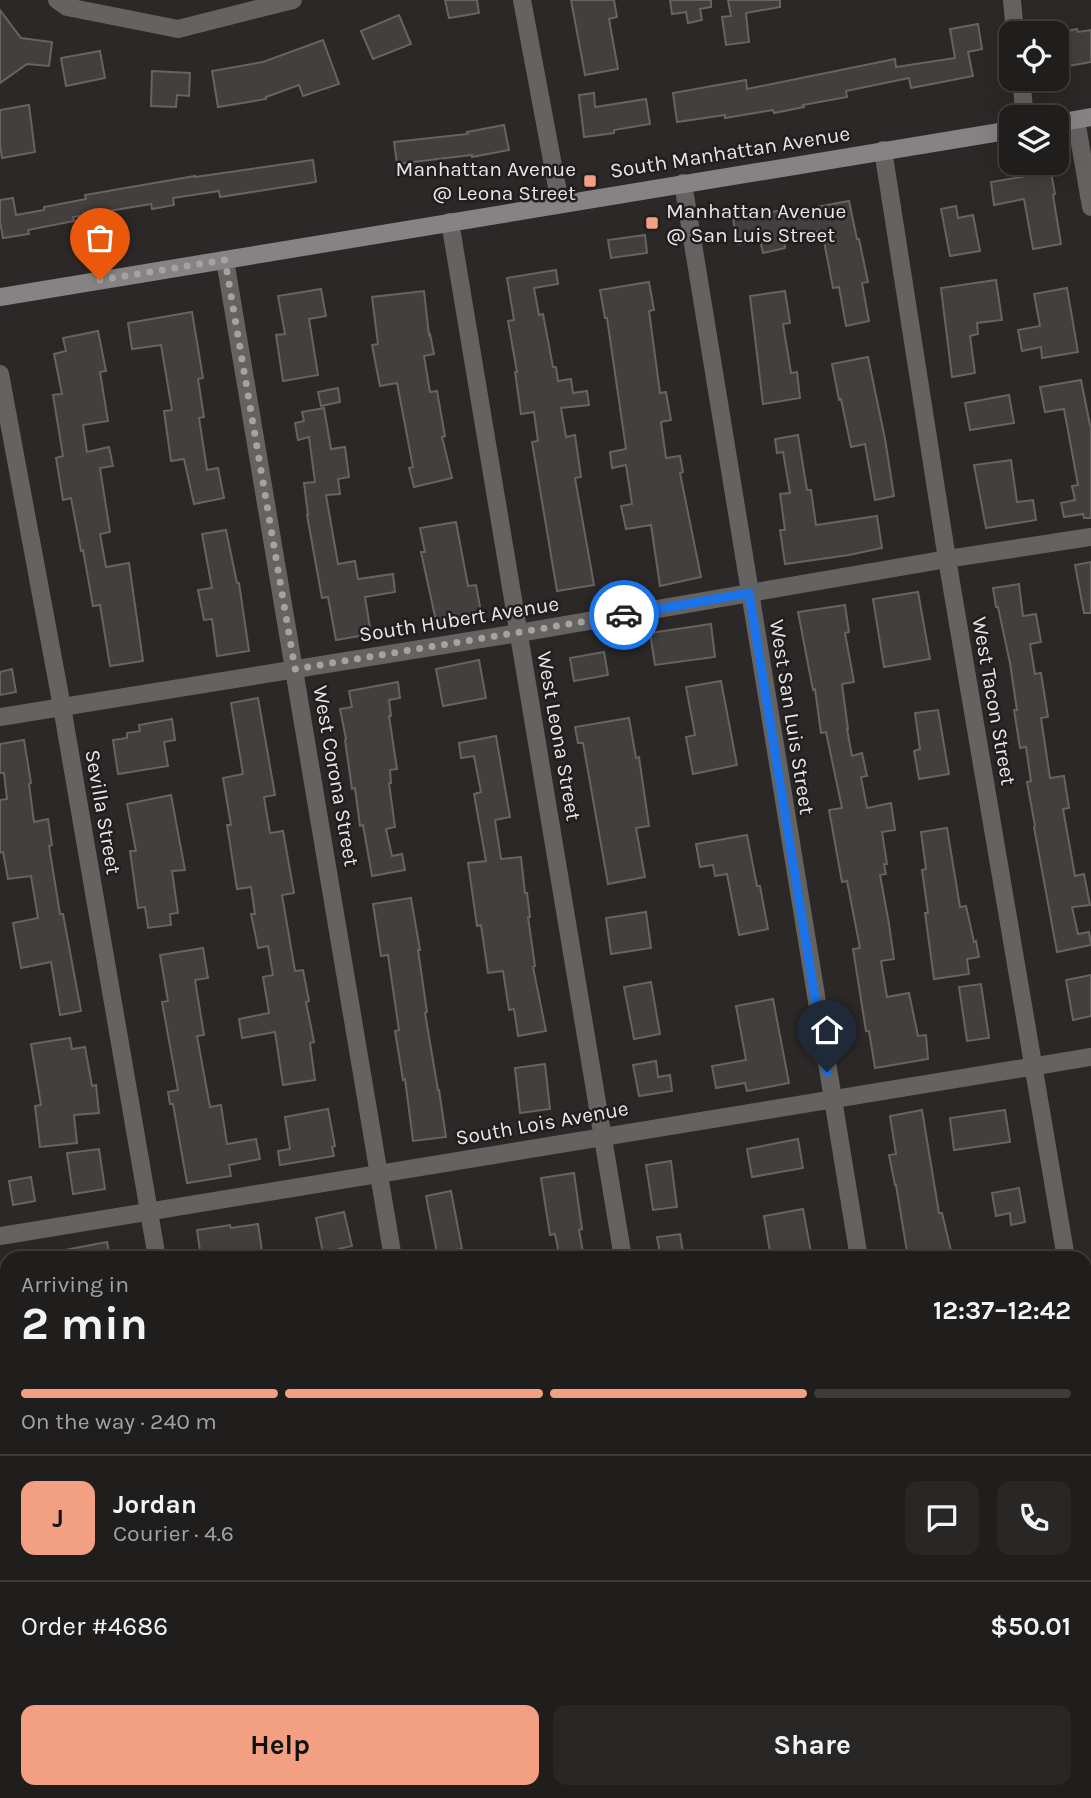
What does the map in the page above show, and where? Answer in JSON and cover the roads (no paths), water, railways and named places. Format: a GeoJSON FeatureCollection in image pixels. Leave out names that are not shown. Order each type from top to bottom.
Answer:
{"type":"FeatureCollection","features":[{"type":"Feature","properties":{"kind":"main road","name":"South Manhattan Avenue"},"geometry":{"type":"LineString","coordinates":[[0,297],[999,132]]}},
{"type":"Feature","properties":{"kind":"street"},"geometry":{"type":"LineString","coordinates":[[57,0],[67,8],[178,29],[293,0]]}},
{"type":"Feature","properties":{"kind":"street"},"geometry":{"type":"LineString","coordinates":[[522,0],[560,203]]}},
{"type":"Feature","properties":{"kind":"street"},"geometry":{"type":"LineString","coordinates":[[1012,0],[1014,21]]}},
{"type":"Feature","properties":{"kind":"street"},"geometry":{"type":"LineString","coordinates":[[1084,118],[1091,207]]}},
{"type":"Feature","properties":{"kind":"street","name":"West Tacon Street"},"geometry":{"type":"LineString","coordinates":[[883,150],[947,559],[1065,1251]]}},
{"type":"Feature","properties":{"kind":"street","name":"West San Luis Street"},"geometry":{"type":"LineString","coordinates":[[683,183],[858,1251]]}},
{"type":"Feature","properties":{"kind":"street","name":"West Leona Street"},"geometry":{"type":"LineString","coordinates":[[450,222],[622,1251]]}},
{"type":"Feature","properties":{"kind":"street","name":"West Corona Street"},"geometry":{"type":"LineString","coordinates":[[225,260],[392,1251]]}},
{"type":"Feature","properties":{"kind":"street","name":"Sevilla Street"},"geometry":{"type":"LineString","coordinates":[[0,374],[62,707],[156,1251]]}},
{"type":"Feature","properties":{"kind":"street","name":"South Hubert Avenue"},"geometry":{"type":"LineString","coordinates":[[0,717],[519,634],[947,559],[1091,537]]}},
{"type":"Feature","properties":{"kind":"street","name":"South Lois Avenue"},"geometry":{"type":"LineString","coordinates":[[0,1236],[1091,1057]]}},
{"type":"Feature","properties":{"kind":"place","name":"Manhattan Avenue @ Leona Street"},"geometry":{"type":"Point","coordinates":[590,181]}},
{"type":"Feature","properties":{"kind":"place","name":"Manhattan Avenue @ San Luis Street"},"geometry":{"type":"Point","coordinates":[652,223]}}]}
